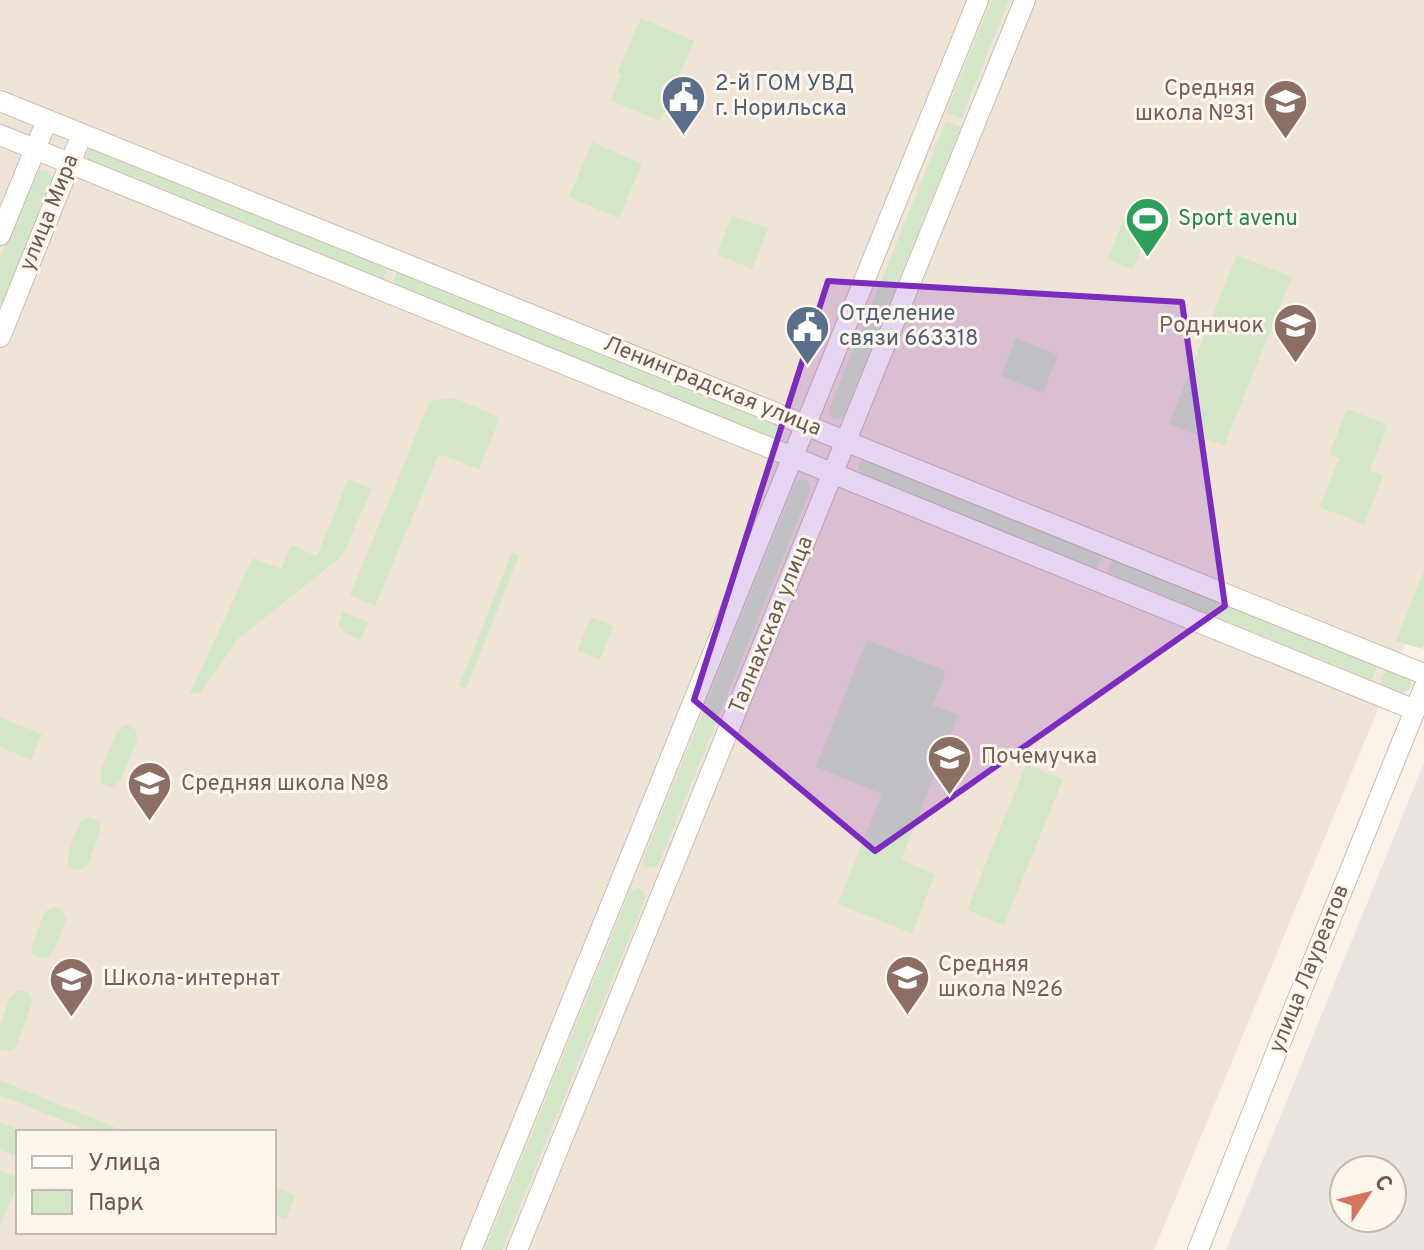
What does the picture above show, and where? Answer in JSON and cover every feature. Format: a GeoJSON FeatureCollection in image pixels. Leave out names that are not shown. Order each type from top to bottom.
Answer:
{"type":"FeatureCollection","features":[{"type":"Feature","properties":{"kind":"street","name":"Талнахская улица"},"geometry":{"type":"LineString","coordinates":[[471,1250],[978,0]]}},
{"type":"Feature","properties":{"kind":"street","name":"Талнахская улица"},"geometry":{"type":"LineString","coordinates":[[517,1250],[1025,0]]}},
{"type":"Feature","properties":{"kind":"street","name":"Ленинградская улица"},"geometry":{"type":"LineString","coordinates":[[0,101],[1424,674]]}},
{"type":"Feature","properties":{"kind":"street","name":"улица Мира"},"geometry":{"type":"LineString","coordinates":[[0,235],[47,120]]}},
{"type":"Feature","properties":{"kind":"street","name":"улица Мира"},"geometry":{"type":"LineString","coordinates":[[0,337],[82,134]]}},
{"type":"Feature","properties":{"kind":"street","name":"Ленинградская улица"},"geometry":{"type":"LineString","coordinates":[[0,135],[1415,710]]}},
{"type":"Feature","properties":{"kind":"street","name":"улица Лауреатов"},"geometry":{"type":"LineString","coordinates":[[1198,1250],[1424,688]]}},
{"type":"Feature","properties":{"kind":"highlighted area"},"geometry":{"type":"Polygon","coordinates":[[[828,281],[1182,302],[1225,606],[875,851],[694,700],[828,281]]]}},
{"type":"Feature","properties":{"kind":"shaded area"},"geometry":{"type":"Polygon","coordinates":[[[0,0],[1424,0],[1424,598],[1154,1250],[0,1250],[0,0]]]}},
{"type":"Feature","properties":{"kind":"shaded area"},"geometry":{"type":"Polygon","coordinates":[[[1424,763],[1424,1250],[1226,1250],[1424,763]]]}},
{"type":"Feature","properties":{"kind":"green space"},"geometry":{"type":"Polygon","coordinates":[[[992,0],[1009,0],[961,119],[946,112],[992,0]]]}},
{"type":"Feature","properties":{"kind":"green space"},"geometry":{"type":"Polygon","coordinates":[[[641,18],[694,41],[660,121],[610,100],[621,75],[617,73],[641,18]]]}},
{"type":"Feature","properties":{"kind":"green space"},"geometry":{"type":"Polygon","coordinates":[[[946,121],[961,127],[843,417],[834,419],[829,414],[830,407],[946,121]]]}},
{"type":"Feature","properties":{"kind":"green space"},"geometry":{"type":"Polygon","coordinates":[[[592,142],[642,164],[619,218],[569,197],[592,142]]]}},
{"type":"Feature","properties":{"kind":"green space"},"geometry":{"type":"Polygon","coordinates":[[[92,147],[389,265],[382,281],[89,161],[87,151],[92,147]]]}},
{"type":"Feature","properties":{"kind":"green space"},"geometry":{"type":"Polygon","coordinates":[[[40,170],[48,171],[54,180],[0,317],[0,257],[33,175],[40,170]]]}},
{"type":"Feature","properties":{"kind":"green space"},"geometry":{"type":"Polygon","coordinates":[[[1127,210],[1142,213],[1157,211],[1133,270],[1108,259],[1127,210]]]}},
{"type":"Feature","properties":{"kind":"green space"},"geometry":{"type":"Polygon","coordinates":[[[732,216],[768,228],[752,269],[716,254],[732,216]]]}},
{"type":"Feature","properties":{"kind":"green space"},"geometry":{"type":"Polygon","coordinates":[[[1237,255],[1292,277],[1224,446],[1169,424],[1237,255]]]}},
{"type":"Feature","properties":{"kind":"green space"},"geometry":{"type":"Polygon","coordinates":[[[398,269],[778,424],[779,434],[772,439],[392,285],[398,269]]]}},
{"type":"Feature","properties":{"kind":"green space"},"geometry":{"type":"Polygon","coordinates":[[[1016,338],[1058,355],[1043,393],[1001,376],[1016,338]]]}},
{"type":"Feature","properties":{"kind":"green space"},"geometry":{"type":"Polygon","coordinates":[[[455,398],[500,418],[479,469],[439,454],[375,606],[350,595],[430,401],[455,398]]]}},
{"type":"Feature","properties":{"kind":"green space"},"geometry":{"type":"Polygon","coordinates":[[[1347,409],[1388,425],[1370,470],[1383,476],[1364,524],[1319,507],[1339,459],[1329,454],[1347,409]]]}},
{"type":"Feature","properties":{"kind":"green space"},"geometry":{"type":"Polygon","coordinates":[[[864,458],[1103,553],[1097,569],[863,475],[858,466],[864,458]]]}},
{"type":"Feature","properties":{"kind":"green space"},"geometry":{"type":"Polygon","coordinates":[[[348,479],[372,489],[342,556],[238,639],[200,693],[190,693],[253,558],[281,569],[291,545],[317,556],[348,479]]]}},
{"type":"Feature","properties":{"kind":"green space"},"geometry":{"type":"Polygon","coordinates":[[[800,479],[807,480],[811,488],[658,866],[648,868],[643,864],[644,857],[795,484],[800,479]]]}},
{"type":"Feature","properties":{"kind":"green space"},"geometry":{"type":"Polygon","coordinates":[[[512,552],[519,555],[466,689],[459,686],[512,552]]]}},
{"type":"Feature","properties":{"kind":"green space"},"geometry":{"type":"Polygon","coordinates":[[[1113,557],[1378,664],[1372,680],[1107,573],[1113,557]]]}},
{"type":"Feature","properties":{"kind":"green space"},"geometry":{"type":"Polygon","coordinates":[[[1424,571],[1424,646],[1423,649],[1396,641],[1424,571]]]}},
{"type":"Feature","properties":{"kind":"green space"},"geometry":{"type":"Polygon","coordinates":[[[343,612],[368,622],[360,640],[346,634],[338,624],[343,612]]]}},
{"type":"Feature","properties":{"kind":"green space"},"geometry":{"type":"Polygon","coordinates":[[[591,617],[613,626],[600,660],[577,651],[591,617]]]}},
{"type":"Feature","properties":{"kind":"green space"},"geometry":{"type":"Polygon","coordinates":[[[867,640],[946,671],[933,705],[958,715],[901,860],[935,874],[912,933],[838,904],[882,794],[816,767],[867,640]]]}},
{"type":"Feature","properties":{"kind":"green space"},"geometry":{"type":"Polygon","coordinates":[[[1386,668],[1410,679],[1410,690],[1401,693],[1380,684],[1386,668]]]}},
{"type":"Feature","properties":{"kind":"green space"},"geometry":{"type":"Polygon","coordinates":[[[0,717],[42,734],[31,760],[0,747],[0,717]]]}},
{"type":"Feature","properties":{"kind":"green space"},"geometry":{"type":"Polygon","coordinates":[[[127,725],[136,730],[137,741],[120,781],[108,787],[101,782],[100,772],[117,732],[127,725]]]}},
{"type":"Feature","properties":{"kind":"green space"},"geometry":{"type":"Polygon","coordinates":[[[1026,764],[1063,779],[1004,925],[967,910],[1026,764]]]}},
{"type":"Feature","properties":{"kind":"green space"},"geometry":{"type":"Polygon","coordinates":[[[89,817],[99,822],[100,832],[88,864],[80,870],[71,868],[68,861],[72,841],[80,823],[89,817]]]}},
{"type":"Feature","properties":{"kind":"green space"},"geometry":{"type":"Polygon","coordinates":[[[638,888],[646,897],[502,1250],[485,1250],[629,893],[638,888]]]}},
{"type":"Feature","properties":{"kind":"green space"},"geometry":{"type":"Polygon","coordinates":[[[54,907],[61,909],[66,919],[55,948],[45,958],[40,958],[33,954],[32,945],[44,914],[54,907]]]}},
{"type":"Feature","properties":{"kind":"green space"},"geometry":{"type":"Polygon","coordinates":[[[20,990],[28,992],[32,1002],[17,1045],[5,1051],[0,1049],[0,1026],[10,997],[20,990]]]}},
{"type":"Feature","properties":{"kind":"green space"},"geometry":{"type":"Polygon","coordinates":[[[0,1080],[121,1130],[86,1130],[0,1095],[0,1080]]]}},
{"type":"Feature","properties":{"kind":"green space"},"geometry":{"type":"Polygon","coordinates":[[[0,1122],[18,1130],[16,1156],[0,1150],[0,1122]]]}},
{"type":"Feature","properties":{"kind":"green space"},"geometry":{"type":"Polygon","coordinates":[[[0,1170],[16,1177],[16,1187],[0,1227],[0,1170]]]}},
{"type":"Feature","properties":{"kind":"green space"},"geometry":{"type":"Polygon","coordinates":[[[276,1188],[295,1195],[286,1219],[276,1216],[276,1188]]]}},
{"type":"Feature","properties":{"kind":"place","name":"2-й ГОМ УВД г. Норильска"},"geometry":{"type":"Point","coordinates":[684,136]}},
{"type":"Feature","properties":{"kind":"place","name":"Средняя школа №31"},"geometry":{"type":"Point","coordinates":[1286,141]}},
{"type":"Feature","properties":{"kind":"place","name":"Sport avenu"},"geometry":{"type":"Point","coordinates":[1147,258]}},
{"type":"Feature","properties":{"kind":"place","name":"Родничок"},"geometry":{"type":"Point","coordinates":[1295,365]}},
{"type":"Feature","properties":{"kind":"place","name":"Отделение связи 663318"},"geometry":{"type":"Point","coordinates":[808,366]}},
{"type":"Feature","properties":{"kind":"place","name":"Почемучка"},"geometry":{"type":"Point","coordinates":[950,796]}},
{"type":"Feature","properties":{"kind":"place","name":"Средняя школа №8"},"geometry":{"type":"Point","coordinates":[150,823]}},
{"type":"Feature","properties":{"kind":"place","name":"Средняя школа №26"},"geometry":{"type":"Point","coordinates":[907,1017]}},
{"type":"Feature","properties":{"kind":"place","name":"Школа-интернат"},"geometry":{"type":"Point","coordinates":[72,1018]}}]}
